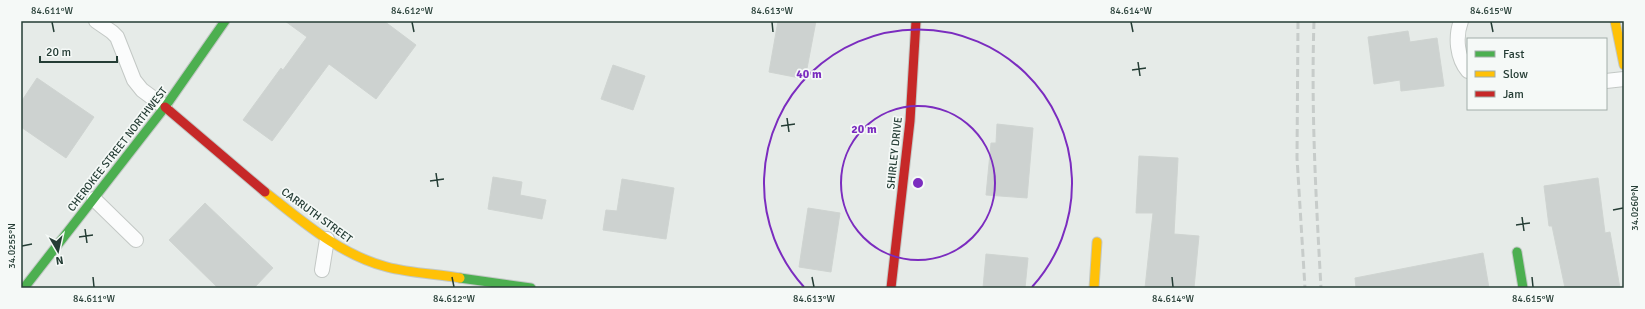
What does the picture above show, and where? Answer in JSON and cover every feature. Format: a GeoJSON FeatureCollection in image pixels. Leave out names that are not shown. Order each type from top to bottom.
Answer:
{"type":"FeatureCollection","features":[{"type":"Feature","properties":{"kind":"street","name":"CHEROKEE STREET NORTHWEST"},"geometry":{"type":"LineString","coordinates":[[24,288],[165,107],[225,21]]}},
{"type":"Feature","properties":{"kind":"street","name":"SHIRLEY DRIVE"},"geometry":{"type":"LineString","coordinates":[[891,288],[906,157],[914,68],[916,21]]}},
{"type":"Feature","properties":{"kind":"street"},"geometry":{"type":"LineString","coordinates":[[1615,21],[1624,65]]}},
{"type":"Feature","properties":{"kind":"street","name":"CARRUTH STREET"},"geometry":{"type":"LineString","coordinates":[[165,107],[254,184],[327,239],[352,254],[387,267],[531,288]]}},
{"type":"Feature","properties":{"kind":"street"},"geometry":{"type":"LineString","coordinates":[[1094,288],[1097,242]]}},
{"type":"Feature","properties":{"kind":"street"},"geometry":{"type":"LineString","coordinates":[[1517,252],[1523,288]]}},
{"type":"Feature","properties":{"kind":"lane"},"geometry":{"type":"LineString","coordinates":[[96,21],[112,32],[116,37],[134,80],[142,90],[165,107]]}},
{"type":"Feature","properties":{"kind":"lane"},"geometry":{"type":"LineString","coordinates":[[1461,21],[1457,42],[1462,64],[1467,70]]}},
{"type":"Feature","properties":{"kind":"lane"},"geometry":{"type":"LineString","coordinates":[[1607,82],[1624,79]]}},
{"type":"Feature","properties":{"kind":"lane"},"geometry":{"type":"LineString","coordinates":[[94,199],[136,240]]}},
{"type":"Feature","properties":{"kind":"lane"},"geometry":{"type":"LineString","coordinates":[[322,270],[327,239]]}},
{"type":"Feature","properties":{"kind":"building"},"geometry":{"type":"Polygon","coordinates":[[[285,21],[384,21],[416,45],[376,99],[329,64],[272,141],[243,120],[281,68],[283,70],[307,37],[285,21]]]}},
{"type":"Feature","properties":{"kind":"building"},"geometry":{"type":"Polygon","coordinates":[[[778,21],[816,21],[805,79],[769,72],[778,21]]]}},
{"type":"Feature","properties":{"kind":"building"},"geometry":{"type":"Polygon","coordinates":[[[1408,31],[1410,42],[1437,38],[1444,86],[1401,91],[1400,80],[1374,84],[1368,37],[1408,31]]]}},
{"type":"Feature","properties":{"kind":"building"},"geometry":{"type":"Polygon","coordinates":[[[613,65],[645,76],[633,110],[601,99],[613,65]]]}},
{"type":"Feature","properties":{"kind":"building"},"geometry":{"type":"Polygon","coordinates":[[[37,78],[94,117],[66,158],[21,127],[21,102],[37,78]]]}},
{"type":"Feature","properties":{"kind":"building"},"geometry":{"type":"Polygon","coordinates":[[[997,124],[1033,128],[1027,198],[986,195],[991,143],[996,143],[997,124]]]}},
{"type":"Feature","properties":{"kind":"building"},"geometry":{"type":"Polygon","coordinates":[[[1139,156],[1178,158],[1174,234],[1199,236],[1194,288],[1145,288],[1153,213],[1136,213],[1139,156]]]}},
{"type":"Feature","properties":{"kind":"building"},"geometry":{"type":"Polygon","coordinates":[[[493,177],[522,182],[520,195],[546,200],[542,219],[488,209],[493,177]]]}},
{"type":"Feature","properties":{"kind":"building"},"geometry":{"type":"Polygon","coordinates":[[[1598,178],[1605,233],[1610,232],[1620,288],[1565,288],[1552,226],[1549,226],[1544,186],[1598,178]]]}},
{"type":"Feature","properties":{"kind":"building"},"geometry":{"type":"Polygon","coordinates":[[[622,179],[674,188],[666,239],[603,230],[606,210],[617,211],[622,179]]]}},
{"type":"Feature","properties":{"kind":"building"},"geometry":{"type":"Polygon","coordinates":[[[205,203],[273,268],[254,288],[218,288],[169,240],[205,203]]]}},
{"type":"Feature","properties":{"kind":"building"},"geometry":{"type":"Polygon","coordinates":[[[808,208],[840,213],[831,272],[799,267],[808,208]]]}},
{"type":"Feature","properties":{"kind":"building"},"geometry":{"type":"Polygon","coordinates":[[[1483,253],[1489,288],[1356,288],[1355,278],[1483,253]]]}},
{"type":"Feature","properties":{"kind":"building"},"geometry":{"type":"Polygon","coordinates":[[[986,254],[1028,258],[1025,288],[983,288],[986,254]]]}},
{"type":"Feature","properties":{"kind":"railway"},"geometry":{"type":"LineString","coordinates":[[1298,21],[1297,158],[1305,288]]}},
{"type":"Feature","properties":{"kind":"railway"},"geometry":{"type":"LineString","coordinates":[[1314,21],[1314,121],[1321,288]]}},
{"type":"Feature","properties":{"kind":"traffic: fast"},"geometry":{"type":"LineString","coordinates":[[24,288],[165,107],[225,21]]}},
{"type":"Feature","properties":{"kind":"traffic: fast"},"geometry":{"type":"LineString","coordinates":[[1517,252],[1523,288]]}},
{"type":"Feature","properties":{"kind":"traffic: fast"},"geometry":{"type":"LineString","coordinates":[[460,278],[531,288]]}},
{"type":"Feature","properties":{"kind":"traffic: slow"},"geometry":{"type":"LineString","coordinates":[[1615,21],[1624,65]]}},
{"type":"Feature","properties":{"kind":"traffic: slow"},"geometry":{"type":"LineString","coordinates":[[265,192],[322,236],[370,262],[396,269],[460,278]]}},
{"type":"Feature","properties":{"kind":"traffic: slow"},"geometry":{"type":"LineString","coordinates":[[1094,288],[1097,242]]}},
{"type":"Feature","properties":{"kind":"traffic: jam"},"geometry":{"type":"LineString","coordinates":[[891,288],[910,121],[916,21]]}},
{"type":"Feature","properties":{"kind":"traffic: jam"},"geometry":{"type":"LineString","coordinates":[[165,107],[265,192]]}}]}
